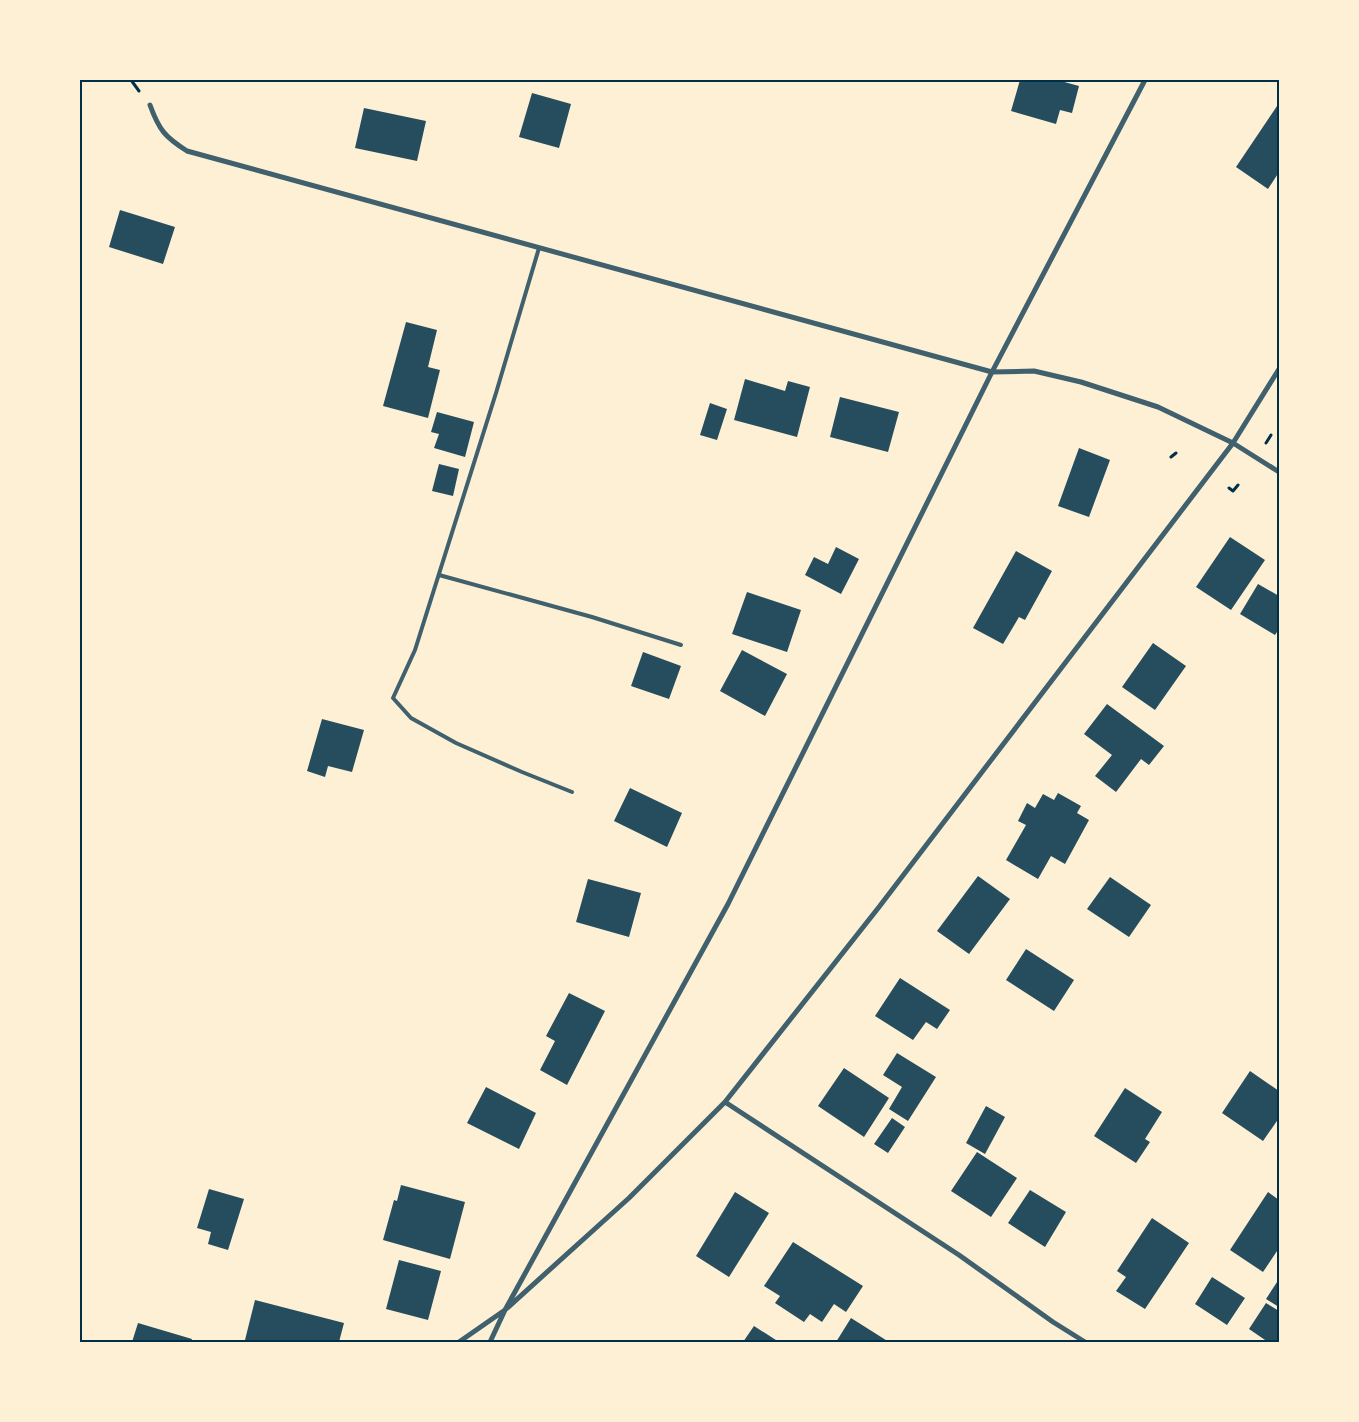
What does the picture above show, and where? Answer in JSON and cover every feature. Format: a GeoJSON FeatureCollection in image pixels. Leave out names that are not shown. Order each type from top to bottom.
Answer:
{"type":"FeatureCollection","features":[{"type":"Feature","properties":{"kind":"street"},"geometry":{"type":"LineString","coordinates":[[490,1342],[505,1310],[728,904],[992,372],[1145,80]]}},
{"type":"Feature","properties":{"kind":"street"},"geometry":{"type":"LineString","coordinates":[[150,106],[156,123],[168,139],[187,151],[992,372],[1034,371],[1081,382],[1158,407],[1233,443],[1279,472]]}},
{"type":"Feature","properties":{"kind":"street"},"geometry":{"type":"LineString","coordinates":[[459,1342],[505,1310],[629,1198],[725,1102],[879,907],[1233,443],[1279,369]]}},
{"type":"Feature","properties":{"kind":"street"},"geometry":{"type":"LineString","coordinates":[[725,1102],[959,1255],[1053,1322],[1085,1342]]}},
{"type":"Feature","properties":{"kind":"lane"},"geometry":{"type":"LineString","coordinates":[[539,248],[416,650],[393,698],[411,718],[456,742],[572,792]]}},
{"type":"Feature","properties":{"kind":"lane"},"geometry":{"type":"LineString","coordinates":[[439,575],[592,617],[681,645]]}},
{"type":"Feature","properties":{"kind":"path"},"geometry":{"type":"LineString","coordinates":[[1266,443],[1271,435]]}},
{"type":"Feature","properties":{"kind":"path"},"geometry":{"type":"LineString","coordinates":[[1171,457],[1176,453]]}},
{"type":"Feature","properties":{"kind":"path"},"geometry":{"type":"LineString","coordinates":[[1229,488],[1233,491],[1238,485]]}},
{"type":"Feature","properties":{"kind":"building"},"geometry":{"type":"Polygon","coordinates":[[[1020,80],[1057,80],[1079,86],[1072,113],[1060,110],[1056,124],[1011,111],[1020,80]]]}},
{"type":"Feature","properties":{"kind":"building"},"geometry":{"type":"Polygon","coordinates":[[[532,93],[571,104],[559,148],[519,137],[532,93]]]}},
{"type":"Feature","properties":{"kind":"building"},"geometry":{"type":"Polygon","coordinates":[[[1279,103],[1279,172],[1268,189],[1236,167],[1279,103]]]}},
{"type":"Feature","properties":{"kind":"building"},"geometry":{"type":"Polygon","coordinates":[[[364,108],[426,121],[417,161],[355,148],[364,108]]]}},
{"type":"Feature","properties":{"kind":"building"},"geometry":{"type":"Polygon","coordinates":[[[120,210],[175,227],[163,264],[109,247],[120,210]]]}},
{"type":"Feature","properties":{"kind":"building"},"geometry":{"type":"Polygon","coordinates":[[[406,322],[437,330],[428,367],[440,370],[428,418],[383,406],[406,322]]]}},
{"type":"Feature","properties":{"kind":"building"},"geometry":{"type":"Polygon","coordinates":[[[745,379],[785,391],[788,381],[810,387],[797,437],[734,420],[745,379]]]}},
{"type":"Feature","properties":{"kind":"building"},"geometry":{"type":"Polygon","coordinates":[[[840,397],[899,412],[888,452],[830,437],[840,397]]]}},
{"type":"Feature","properties":{"kind":"building"},"geometry":{"type":"Polygon","coordinates":[[[710,403],[727,409],[717,440],[700,435],[710,403]]]}},
{"type":"Feature","properties":{"kind":"building"},"geometry":{"type":"Polygon","coordinates":[[[437,412],[474,422],[465,457],[434,448],[439,434],[431,432],[437,412]]]}},
{"type":"Feature","properties":{"kind":"building"},"geometry":{"type":"Polygon","coordinates":[[[1079,448],[1110,460],[1089,517],[1058,506],[1079,448]]]}},
{"type":"Feature","properties":{"kind":"building"},"geometry":{"type":"Polygon","coordinates":[[[439,464],[459,469],[453,496],[432,491],[439,464]]]}},
{"type":"Feature","properties":{"kind":"building"},"geometry":{"type":"Polygon","coordinates":[[[1230,537],[1265,560],[1231,610],[1196,587],[1230,537]]]}},
{"type":"Feature","properties":{"kind":"building"},"geometry":{"type":"Polygon","coordinates":[[[836,547],[859,559],[841,594],[805,575],[814,557],[828,564],[836,547]]]}},
{"type":"Feature","properties":{"kind":"building"},"geometry":{"type":"Polygon","coordinates":[[[1016,551],[1052,571],[1025,620],[1019,617],[1003,644],[973,628],[1016,551]]]}},
{"type":"Feature","properties":{"kind":"building"},"geometry":{"type":"Polygon","coordinates":[[[1258,584],[1279,596],[1279,629],[1275,635],[1240,614],[1258,584]]]}},
{"type":"Feature","properties":{"kind":"building"},"geometry":{"type":"Polygon","coordinates":[[[747,592],[801,610],[787,652],[732,634],[747,592]]]}},
{"type":"Feature","properties":{"kind":"building"},"geometry":{"type":"Polygon","coordinates":[[[1153,643],[1186,666],[1155,710],[1122,687],[1153,643]]]}},
{"type":"Feature","properties":{"kind":"building"},"geometry":{"type":"Polygon","coordinates":[[[742,650],[787,674],[765,716],[720,691],[742,650]]]}},
{"type":"Feature","properties":{"kind":"building"},"geometry":{"type":"Polygon","coordinates":[[[643,652],[681,666],[669,699],[631,686],[643,652]]]}},
{"type":"Feature","properties":{"kind":"building"},"geometry":{"type":"Polygon","coordinates":[[[1107,704],[1164,746],[1149,765],[1141,759],[1116,792],[1095,776],[1112,755],[1084,734],[1107,704]]]}},
{"type":"Feature","properties":{"kind":"building"},"geometry":{"type":"Polygon","coordinates":[[[322,719],[364,730],[352,772],[328,766],[325,777],[307,771],[322,719]]]}},
{"type":"Feature","properties":{"kind":"building"},"geometry":{"type":"Polygon","coordinates":[[[630,788],[682,813],[667,847],[614,821],[630,788]]]}},
{"type":"Feature","properties":{"kind":"building"},"geometry":{"type":"Polygon","coordinates":[[[1058,793],[1081,806],[1077,813],[1089,820],[1065,864],[1051,856],[1038,879],[1006,860],[1026,825],[1018,821],[1027,803],[1035,808],[1043,794],[1054,800],[1058,793]]]}},
{"type":"Feature","properties":{"kind":"building"},"geometry":{"type":"Polygon","coordinates":[[[978,876],[1010,899],[969,954],[937,931],[978,876]]]}},
{"type":"Feature","properties":{"kind":"building"},"geometry":{"type":"Polygon","coordinates":[[[1110,877],[1151,905],[1129,937],[1087,909],[1110,877]]]}},
{"type":"Feature","properties":{"kind":"building"},"geometry":{"type":"Polygon","coordinates":[[[588,879],[641,893],[629,937],[576,922],[588,879]]]}},
{"type":"Feature","properties":{"kind":"building"},"geometry":{"type":"Polygon","coordinates":[[[1026,949],[1074,980],[1054,1011],[1006,980],[1026,949]]]}},
{"type":"Feature","properties":{"kind":"building"},"geometry":{"type":"Polygon","coordinates":[[[900,978],[950,1010],[937,1029],[926,1022],[913,1040],[875,1016],[900,978]]]}},
{"type":"Feature","properties":{"kind":"building"},"geometry":{"type":"Polygon","coordinates":[[[569,993],[605,1011],[567,1085],[540,1070],[555,1041],[546,1036],[569,993]]]}},
{"type":"Feature","properties":{"kind":"building"},"geometry":{"type":"Polygon","coordinates":[[[897,1053],[936,1077],[908,1121],[889,1109],[902,1087],[883,1075],[897,1053]]]}},
{"type":"Feature","properties":{"kind":"building"},"geometry":{"type":"Polygon","coordinates":[[[844,1068],[889,1098],[864,1137],[818,1106],[844,1068]]]}},
{"type":"Feature","properties":{"kind":"building"},"geometry":{"type":"Polygon","coordinates":[[[1250,1071],[1279,1091],[1279,1118],[1263,1141],[1222,1113],[1250,1071]]]}},
{"type":"Feature","properties":{"kind":"building"},"geometry":{"type":"Polygon","coordinates":[[[486,1087],[536,1113],[519,1149],[467,1123],[486,1087]]]}},
{"type":"Feature","properties":{"kind":"building"},"geometry":{"type":"Polygon","coordinates":[[[1125,1088],[1162,1112],[1145,1139],[1150,1142],[1136,1163],[1094,1136],[1125,1088]]]}},
{"type":"Feature","properties":{"kind":"building"},"geometry":{"type":"Polygon","coordinates":[[[986,1106],[1005,1117],[985,1154],[966,1143],[986,1106]]]}},
{"type":"Feature","properties":{"kind":"building"},"geometry":{"type":"Polygon","coordinates":[[[892,1118],[905,1127],[888,1153],[874,1144],[892,1118]]]}},
{"type":"Feature","properties":{"kind":"building"},"geometry":{"type":"Polygon","coordinates":[[[977,1152],[1017,1178],[991,1217],[951,1191],[977,1152]]]}},
{"type":"Feature","properties":{"kind":"building"},"geometry":{"type":"Polygon","coordinates":[[[401,1185],[465,1202],[450,1259],[383,1240],[394,1200],[397,1201],[401,1185]]]}},
{"type":"Feature","properties":{"kind":"building"},"geometry":{"type":"Polygon","coordinates":[[[209,1189],[244,1199],[228,1250],[208,1244],[211,1232],[197,1228],[209,1189]]]}},
{"type":"Feature","properties":{"kind":"building"},"geometry":{"type":"Polygon","coordinates":[[[1030,1190],[1066,1212],[1045,1247],[1008,1223],[1030,1190]]]}},
{"type":"Feature","properties":{"kind":"building"},"geometry":{"type":"Polygon","coordinates":[[[735,1192],[769,1213],[729,1277],[696,1256],[735,1192]]]}},
{"type":"Feature","properties":{"kind":"building"},"geometry":{"type":"Polygon","coordinates":[[[1268,1192],[1279,1200],[1279,1248],[1263,1272],[1230,1250],[1268,1192]]]}},
{"type":"Feature","properties":{"kind":"building"},"geometry":{"type":"Polygon","coordinates":[[[1152,1218],[1189,1243],[1145,1309],[1116,1291],[1126,1277],[1117,1271],[1152,1218]]]}},
{"type":"Feature","properties":{"kind":"building"},"geometry":{"type":"Polygon","coordinates":[[[793,1242],[863,1286],[846,1312],[834,1304],[822,1322],[810,1314],[804,1322],[775,1303],[780,1296],[764,1286],[793,1242]]]}},
{"type":"Feature","properties":{"kind":"building"},"geometry":{"type":"Polygon","coordinates":[[[399,1260],[441,1271],[428,1320],[386,1309],[399,1260]]]}},
{"type":"Feature","properties":{"kind":"building"},"geometry":{"type":"Polygon","coordinates":[[[1212,1277],[1245,1298],[1227,1325],[1195,1304],[1212,1277]]]}},
{"type":"Feature","properties":{"kind":"building"},"geometry":{"type":"Polygon","coordinates":[[[1279,1279],[1279,1307],[1266,1299],[1279,1279]]]}},
{"type":"Feature","properties":{"kind":"building"},"geometry":{"type":"Polygon","coordinates":[[[255,1300],[344,1323],[339,1342],[252,1342],[245,1340],[255,1300]]]}},
{"type":"Feature","properties":{"kind":"building"},"geometry":{"type":"Polygon","coordinates":[[[1266,1303],[1279,1311],[1279,1342],[1268,1342],[1249,1329],[1266,1303]]]}},
{"type":"Feature","properties":{"kind":"building"},"geometry":{"type":"Polygon","coordinates":[[[851,1318],[889,1342],[836,1342],[851,1318]]]}},
{"type":"Feature","properties":{"kind":"building"},"geometry":{"type":"Polygon","coordinates":[[[138,1323],[192,1339],[191,1342],[132,1342],[138,1323]]]}},
{"type":"Feature","properties":{"kind":"building"},"geometry":{"type":"Polygon","coordinates":[[[754,1326],[779,1342],[743,1342],[754,1326]]]}}]}
